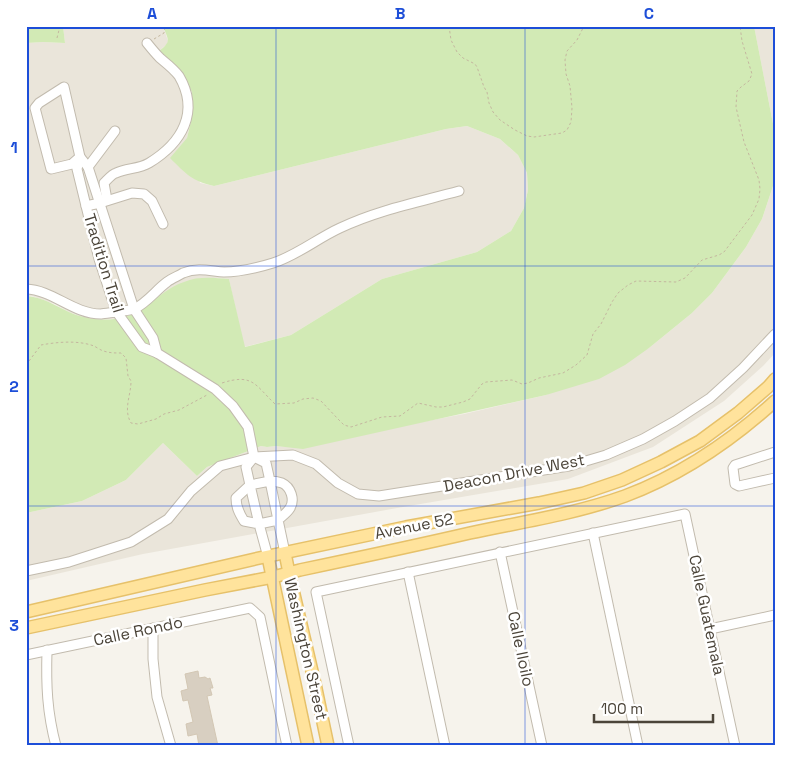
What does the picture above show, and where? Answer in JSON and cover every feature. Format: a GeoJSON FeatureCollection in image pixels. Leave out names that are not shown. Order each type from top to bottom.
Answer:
{"type":"FeatureCollection","features":[{"type":"Feature","properties":{"kind":"main road","name":"Avenue 52"},"geometry":{"type":"LineString","coordinates":[[26,612],[285,553],[406,527],[539,503],[584,492],[622,480],[661,462],[700,440],[738,413],[775,379]]}},
{"type":"Feature","properties":{"kind":"main road","name":"Avenue 52"},"geometry":{"type":"LineString","coordinates":[[26,628],[273,577],[582,509],[626,495],[665,478],[699,459],[727,441],[775,401]]}},
{"type":"Feature","properties":{"kind":"main road","name":"Washington Street"},"geometry":{"type":"LineString","coordinates":[[285,553],[328,746]]}},
{"type":"Feature","properties":{"kind":"main road","name":"Washington Street"},"geometry":{"type":"LineString","coordinates":[[268,557],[308,746]]}},
{"type":"Feature","properties":{"kind":"street"},"geometry":{"type":"LineString","coordinates":[[104,202],[104,182],[115,173],[148,164],[174,144],[186,123],[189,103],[185,89],[178,75],[147,43]]}},
{"type":"Feature","properties":{"kind":"street","name":"Tradition Trail"},"geometry":{"type":"LineString","coordinates":[[80,157],[72,164],[51,169],[35,108],[64,87],[80,157],[88,167],[104,202],[134,309],[153,338],[157,353]]}},
{"type":"Feature","properties":{"kind":"street"},"geometry":{"type":"LineString","coordinates":[[88,167],[115,131]]}},
{"type":"Feature","properties":{"kind":"street","name":"Tradition Trail"},"geometry":{"type":"LineString","coordinates":[[80,157],[77,169],[99,259],[116,312],[142,347],[157,353],[215,388],[233,406],[248,427],[254,457],[246,467],[268,557]]}},
{"type":"Feature","properties":{"kind":"street"},"geometry":{"type":"LineString","coordinates":[[26,289],[34,289],[50,295],[82,312],[100,314],[134,309],[150,298],[167,282],[185,273],[205,269],[224,272],[250,270],[275,263],[338,229],[359,220],[459,191]]}},
{"type":"Feature","properties":{"kind":"street"},"geometry":{"type":"LineString","coordinates":[[86,206],[132,193],[144,194],[152,201],[163,224]]}},
{"type":"Feature","properties":{"kind":"street","name":"Deacon Drive West"},"geometry":{"type":"LineString","coordinates":[[26,571],[69,562],[131,542],[168,519],[192,492],[220,466],[254,457],[292,455],[316,464],[338,483],[358,494],[379,496],[569,466],[606,455],[675,421],[710,398],[743,368],[775,334]]}},
{"type":"Feature","properties":{"kind":"street"},"geometry":{"type":"LineString","coordinates":[[775,452],[735,465],[733,468],[735,484],[739,486],[775,478]]}},
{"type":"Feature","properties":{"kind":"street","name":"Tradition Trail"},"geometry":{"type":"LineString","coordinates":[[254,457],[266,463],[285,553]]}},
{"type":"Feature","properties":{"kind":"street"},"geometry":{"type":"LineString","coordinates":[[270,481],[281,483],[288,487],[292,495],[290,508],[278,520],[259,524],[244,521],[236,505],[236,498],[250,485],[270,481]]}},
{"type":"Feature","properties":{"kind":"street","name":"Calle Guatemala"},"geometry":{"type":"LineString","coordinates":[[593,533],[685,514],[735,746]]}},
{"type":"Feature","properties":{"kind":"street"},"geometry":{"type":"LineString","coordinates":[[349,746],[316,592],[593,533],[638,746]]}},
{"type":"Feature","properties":{"kind":"street","name":"Calle Iloilo"},"geometry":{"type":"LineString","coordinates":[[500,552],[542,746]]}},
{"type":"Feature","properties":{"kind":"street"},"geometry":{"type":"LineString","coordinates":[[408,572],[445,746]]}},
{"type":"Feature","properties":{"kind":"street","name":"Calle Rondo"},"geometry":{"type":"LineString","coordinates":[[26,655],[250,608],[260,617],[287,746]]}},
{"type":"Feature","properties":{"kind":"street"},"geometry":{"type":"LineString","coordinates":[[710,629],[775,615]]}},
{"type":"Feature","properties":{"kind":"street"},"geometry":{"type":"LineString","coordinates":[[153,628],[153,659],[157,697],[172,746]]}},
{"type":"Feature","properties":{"kind":"street"},"geometry":{"type":"LineString","coordinates":[[47,650],[46,688],[50,724],[56,746]]}},
{"type":"Feature","properties":{"kind":"path"},"geometry":{"type":"LineString","coordinates":[[57,38],[60,26]]}},
{"type":"Feature","properties":{"kind":"path"},"geometry":{"type":"LineString","coordinates":[[147,43],[164,33],[165,26]]}},
{"type":"Feature","properties":{"kind":"path"},"geometry":{"type":"LineString","coordinates":[[449,26],[451,40],[457,52],[477,67],[493,112],[500,120],[515,130],[534,137],[562,133],[567,130],[572,122],[570,86],[566,74],[565,60],[567,51],[577,40],[584,26]]}},
{"type":"Feature","properties":{"kind":"path"},"geometry":{"type":"LineString","coordinates":[[26,365],[41,345],[56,342],[94,346],[109,353],[121,353],[126,358],[128,376],[131,381],[127,410],[128,418],[131,423],[138,424],[179,410],[205,396],[222,383],[246,379],[253,382],[275,404],[294,403],[303,399],[313,398],[321,401],[344,425],[351,427],[382,418],[400,416],[418,403],[436,407],[463,402],[470,399],[482,384],[486,382],[512,380],[528,384],[539,378],[563,373],[586,354],[593,334],[601,324],[618,293],[628,285],[636,282],[676,282],[685,278],[702,260],[724,252],[752,215],[759,199],[760,190],[759,180],[744,142],[736,107],[737,91],[749,81],[752,74],[742,41],[740,26]]}},
{"type":"Feature","properties":{"kind":"shaded area"},"geometry":{"type":"Polygon","coordinates":[[[63,26],[163,26],[168,41],[159,51],[177,67],[192,92],[192,117],[187,138],[200,183],[214,186],[446,129],[467,126],[500,139],[518,155],[527,173],[528,190],[524,208],[511,231],[477,252],[382,279],[291,335],[244,347],[229,279],[215,278],[152,303],[128,316],[114,319],[98,320],[84,318],[55,304],[32,296],[26,296],[26,43],[65,43],[63,26]]]}},
{"type":"Feature","properties":{"kind":"shaded area"},"geometry":{"type":"Polygon","coordinates":[[[754,26],[775,26],[775,134],[759,52],[754,26]]]}},
{"type":"Feature","properties":{"kind":"shaded area"},"geometry":{"type":"Polygon","coordinates":[[[775,180],[775,353],[724,401],[653,447],[568,479],[143,554],[26,581],[26,513],[82,501],[126,480],[163,443],[197,476],[207,467],[261,446],[289,447],[464,414],[546,395],[649,348],[692,313],[712,293],[746,247],[762,219],[775,180]]]}},
{"type":"Feature","properties":{"kind":"green space"},"geometry":{"type":"Polygon","coordinates":[[[26,26],[63,26],[65,43],[26,43],[26,26]]]}},
{"type":"Feature","properties":{"kind":"green space"},"geometry":{"type":"Polygon","coordinates":[[[163,26],[754,26],[775,134],[775,180],[762,219],[746,247],[712,293],[692,313],[649,348],[625,365],[599,379],[546,395],[303,449],[261,446],[207,467],[197,476],[163,443],[126,480],[82,501],[26,513],[26,296],[43,300],[79,316],[108,320],[125,317],[134,313],[166,291],[189,280],[206,278],[229,279],[245,347],[291,335],[382,279],[477,252],[511,231],[524,208],[528,190],[527,173],[518,155],[500,139],[467,126],[446,129],[214,186],[195,179],[185,173],[170,158],[187,138],[192,117],[192,92],[177,67],[159,51],[166,45],[168,40],[163,26]]]}},
{"type":"Feature","properties":{"kind":"building"},"geometry":{"type":"Polygon","coordinates":[[[198,671],[199,678],[210,678],[213,688],[210,688],[212,695],[207,696],[218,746],[199,746],[197,734],[188,736],[186,724],[193,722],[188,700],[183,701],[181,691],[188,689],[185,674],[198,671]]]}}]}
